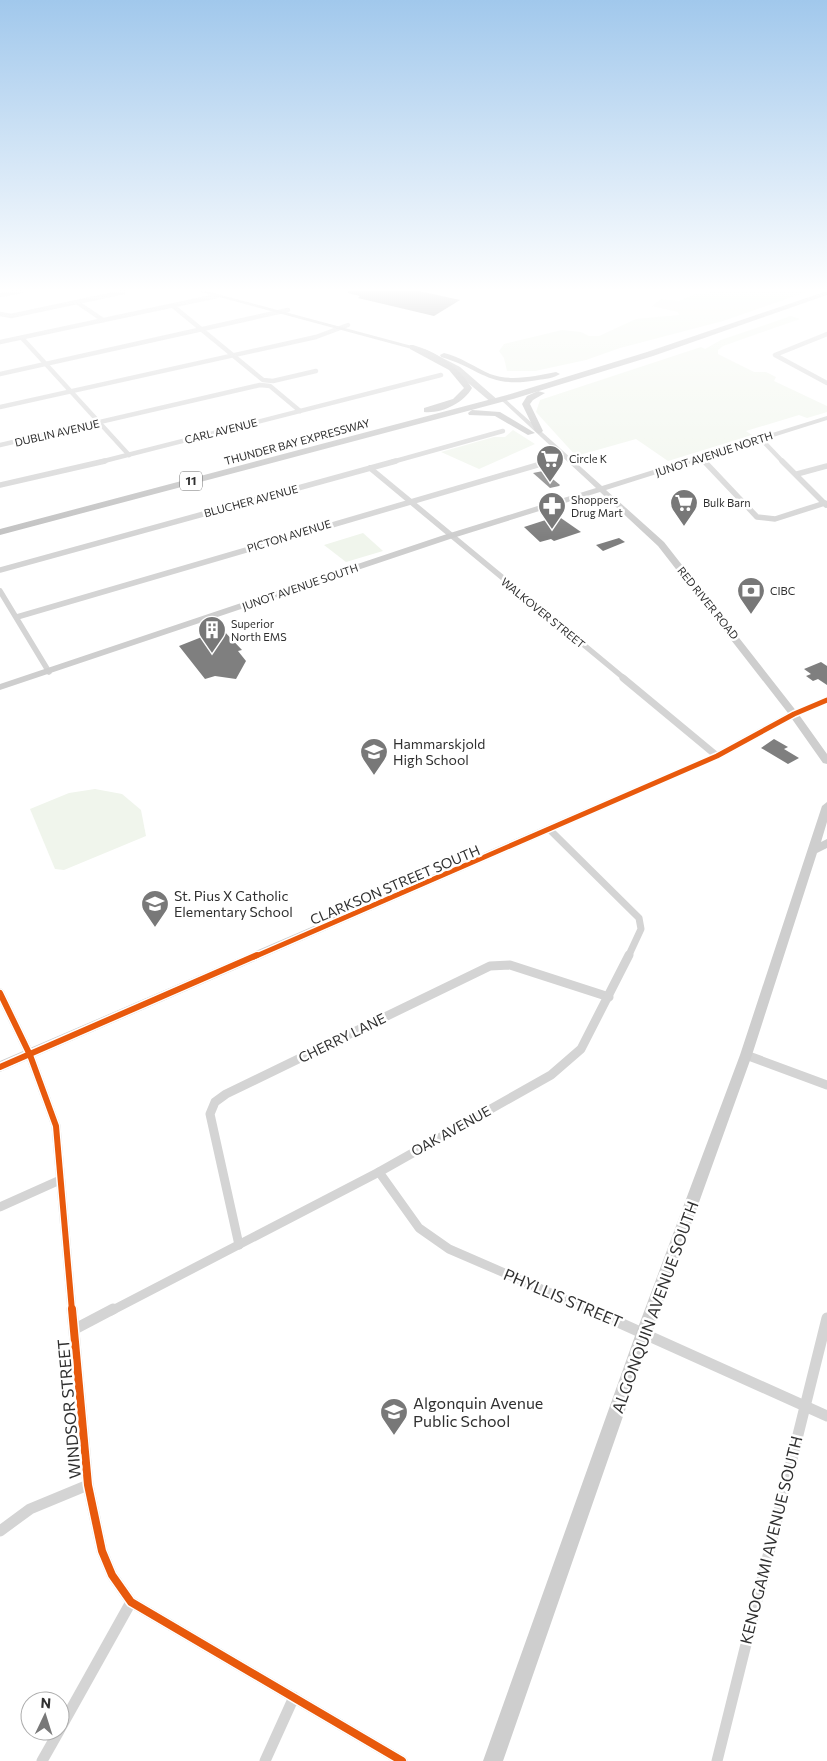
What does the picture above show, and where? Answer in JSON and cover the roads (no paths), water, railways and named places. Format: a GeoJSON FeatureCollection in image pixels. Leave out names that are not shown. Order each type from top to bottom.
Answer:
{"type":"FeatureCollection","features":[{"type":"Feature","properties":{"kind":"highway"},"geometry":{"type":"LineString","coordinates":[[382,428],[456,401],[467,390],[464,380],[456,373]]}},
{"type":"Feature","properties":{"kind":"highway"},"geometry":{"type":"LineString","coordinates":[[484,373],[489,376],[513,380],[540,378],[560,373]]}},
{"type":"Feature","properties":{"kind":"highway","name":"THUNDER BAY EXPRESSWAY"},"geometry":{"type":"LineString","coordinates":[[496,397],[569,373]]}},
{"type":"Feature","properties":{"kind":"highway","name":"THUNDER BAY EXPRESSWAY"},"geometry":{"type":"LineString","coordinates":[[0,532],[587,373]]}},
{"type":"Feature","properties":{"kind":"highway"},"geometry":{"type":"LineString","coordinates":[[535,432],[526,407],[527,400],[593,373]]}},
{"type":"Feature","properties":{"kind":"highway"},"geometry":{"type":"LineString","coordinates":[[382,428],[480,412],[501,416],[535,432]]}},
{"type":"Feature","properties":{"kind":"highway","name":"THUNDER BAY EXPRESSWAY"},"geometry":{"type":"LineString","coordinates":[[0,528],[382,428]]}},
{"type":"Feature","properties":{"kind":"main road"},"geometry":{"type":"LineString","coordinates":[[463,373],[496,397]]}},
{"type":"Feature","properties":{"kind":"main road"},"geometry":{"type":"LineString","coordinates":[[471,373],[496,397]]}},
{"type":"Feature","properties":{"kind":"main road","name":"RED RIVER ROAD"},"geometry":{"type":"LineString","coordinates":[[496,397],[661,544],[794,714],[827,761]]}},
{"type":"Feature","properties":{"kind":"main road","name":"JUNOT AVENUE NORTH"},"geometry":{"type":"LineString","coordinates":[[601,490],[827,418]]}},
{"type":"Feature","properties":{"kind":"main road","name":"JUNOT AVENUE SOUTH"},"geometry":{"type":"LineString","coordinates":[[0,687],[450,536],[601,490]]}},
{"type":"Feature","properties":{"kind":"main road","name":"CLARKSON STREET SOUTH"},"geometry":{"type":"LineString","coordinates":[[0,1067],[717,756],[794,714]]}},
{"type":"Feature","properties":{"kind":"main road","name":"ALGONQUIN AVENUE SOUTH"},"geometry":{"type":"LineString","coordinates":[[493,1761],[644,1333],[746,1055],[827,806]]}},
{"type":"Feature","properties":{"kind":"main road"},"geometry":{"type":"LineString","coordinates":[[812,851],[827,843]]}},
{"type":"Feature","properties":{"kind":"street"},"geometry":{"type":"LineString","coordinates":[[55,373],[129,455]]}},
{"type":"Feature","properties":{"kind":"street"},"geometry":{"type":"LineString","coordinates":[[0,408],[154,373]]}},
{"type":"Feature","properties":{"kind":"street"},"geometry":{"type":"LineString","coordinates":[[255,373],[263,380],[273,381],[307,373]]}},
{"type":"Feature","properties":{"kind":"street"},"geometry":{"type":"LineString","coordinates":[[808,373],[827,383]]}},
{"type":"Feature","properties":{"kind":"street","name":"CARL AVENUE"},"geometry":{"type":"LineString","coordinates":[[0,485],[129,455],[441,375]]}},
{"type":"Feature","properties":{"kind":"street","name":"DUBLIN AVENUE"},"geometry":{"type":"LineString","coordinates":[[0,445],[260,385],[270,386],[300,411]]}},
{"type":"Feature","properties":{"kind":"street","name":"BLUCHER AVENUE"},"geometry":{"type":"LineString","coordinates":[[0,570],[503,432]]}},
{"type":"Feature","properties":{"kind":"street"},"geometry":{"type":"LineString","coordinates":[[702,458],[757,517],[775,519],[826,504],[761,439]]}},
{"type":"Feature","properties":{"kind":"street","name":"PICTON AVENUE"},"geometry":{"type":"LineString","coordinates":[[17,618],[409,501],[566,459]]}},
{"type":"Feature","properties":{"kind":"street"},"geometry":{"type":"LineString","coordinates":[[797,474],[827,466]]}},
{"type":"Feature","properties":{"kind":"street","name":"WALKOVER STREET"},"geometry":{"type":"LineString","coordinates":[[370,468],[717,756]]}},
{"type":"Feature","properties":{"kind":"street"},"geometry":{"type":"LineString","coordinates":[[0,591],[49,672]]}},
{"type":"Feature","properties":{"kind":"street"},"geometry":{"type":"LineString","coordinates":[[794,714],[827,700]]}},
{"type":"Feature","properties":{"kind":"street","name":"OAK AVENUE"},"geometry":{"type":"LineString","coordinates":[[75,1329],[380,1172],[551,1075],[581,1049],[610,997],[641,928],[639,918],[550,830]]}},
{"type":"Feature","properties":{"kind":"street","name":"CHERRY LANE"},"geometry":{"type":"LineString","coordinates":[[239,1245],[210,1114],[215,1102],[226,1094],[490,966],[510,965],[610,997]]}},
{"type":"Feature","properties":{"kind":"street","name":"WINDSOR STREET"},"geometry":{"type":"LineString","coordinates":[[0,993],[30,1055],[56,1126],[88,1485],[102,1551],[112,1575],[131,1602],[402,1761]]}},
{"type":"Feature","properties":{"kind":"street"},"geometry":{"type":"LineString","coordinates":[[746,1055],[827,1086]]}},
{"type":"Feature","properties":{"kind":"street","name":"PHYLLIS STREET"},"geometry":{"type":"LineString","coordinates":[[380,1172],[418,1228],[449,1249],[644,1333],[827,1416]]}},
{"type":"Feature","properties":{"kind":"street"},"geometry":{"type":"LineString","coordinates":[[0,1207],[60,1180]]}},
{"type":"Feature","properties":{"kind":"street","name":"KENOGAMI AVENUE SOUTH"},"geometry":{"type":"LineString","coordinates":[[717,1761],[827,1318]]}},
{"type":"Feature","properties":{"kind":"street"},"geometry":{"type":"LineString","coordinates":[[0,1531],[17,1515],[34,1505],[88,1485]]}},
{"type":"Feature","properties":{"kind":"street"},"geometry":{"type":"LineString","coordinates":[[70,1712],[131,1602]]}},
{"type":"Feature","properties":{"kind":"street"},"geometry":{"type":"LineString","coordinates":[[265,1761],[294,1697]]}},
{"type":"Feature","properties":{"kind":"street"},"geometry":{"type":"LineString","coordinates":[[42,1761],[54,1741]]}},
{"type":"Feature","properties":{"kind":"place","name":"Circle K"},"geometry":{"type":"Point","coordinates":[550,483]}},
{"type":"Feature","properties":{"kind":"place","name":"Bulk Barn"},"geometry":{"type":"Point","coordinates":[684,527]}},
{"type":"Feature","properties":{"kind":"place","name":"Shoppers Drug Mart"},"geometry":{"type":"Point","coordinates":[552,530]}},
{"type":"Feature","properties":{"kind":"place","name":"CIBC"},"geometry":{"type":"Point","coordinates":[751,615]}},
{"type":"Feature","properties":{"kind":"place","name":"Superior North EMS"},"geometry":{"type":"Point","coordinates":[212,654]}},
{"type":"Feature","properties":{"kind":"place","name":"Hammarskjold High School"},"geometry":{"type":"Point","coordinates":[374,776]}},
{"type":"Feature","properties":{"kind":"place","name":"St. Pius X Catholic Elementary School"},"geometry":{"type":"Point","coordinates":[155,928]}},
{"type":"Feature","properties":{"kind":"place","name":"Algonquin Avenue Public School"},"geometry":{"type":"Point","coordinates":[394,1436]}}]}
